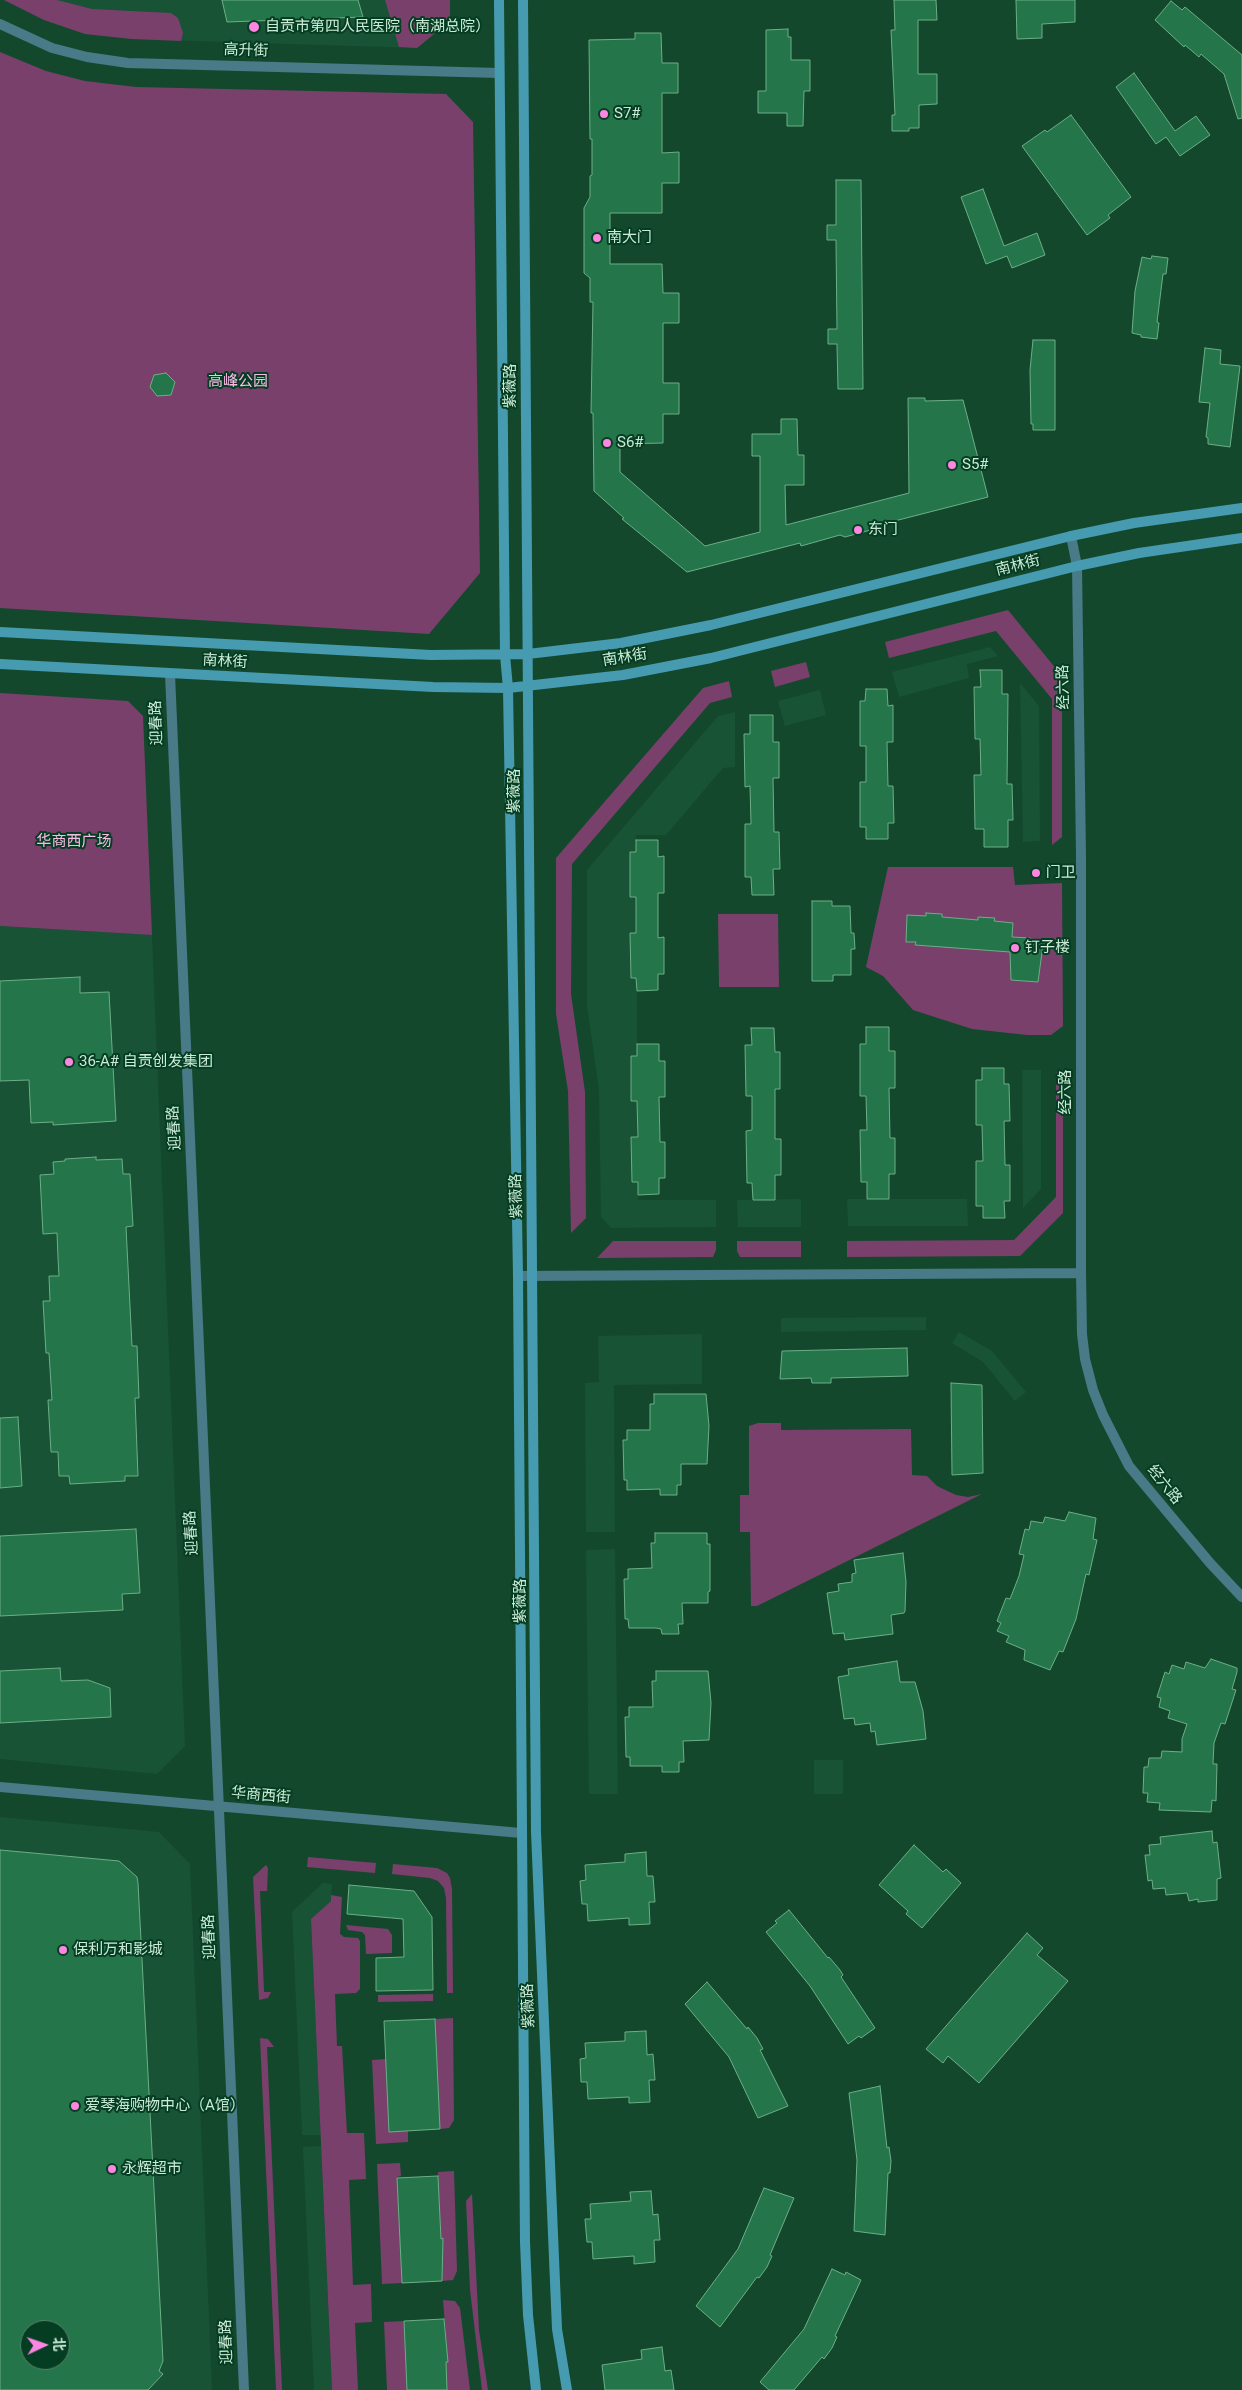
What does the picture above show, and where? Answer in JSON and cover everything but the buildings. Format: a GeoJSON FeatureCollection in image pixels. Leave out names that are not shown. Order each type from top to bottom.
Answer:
{"type":"FeatureCollection","features":[{"type":"Feature","properties":{"kind":"main road","name":"紫薇路"},"geometry":{"type":"LineString","coordinates":[[499,0],[505,655],[508,688],[518,1276],[525,2242],[528,2315],[536,2390]]}},
{"type":"Feature","properties":{"kind":"main road","name":"紫薇路"},"geometry":{"type":"LineString","coordinates":[[523,0],[536,1832],[557,2329],[566,2390]]}},
{"type":"Feature","properties":{"kind":"main road","name":"南林街"},"geometry":{"type":"LineString","coordinates":[[0,632],[431,655],[528,654],[621,643],[711,626],[1071,536],[1134,523],[1242,508]]}},
{"type":"Feature","properties":{"kind":"main road","name":"南林街"},"geometry":{"type":"LineString","coordinates":[[0,664],[434,687],[508,688],[622,675],[711,658],[1078,566],[1139,553],[1242,538]]}},
{"type":"Feature","properties":{"kind":"street","name":"高升街"},"geometry":{"type":"LineString","coordinates":[[0,24],[52,48],[87,57],[128,63],[499,73]]}},
{"type":"Feature","properties":{"kind":"street","name":"经六路"},"geometry":{"type":"LineString","coordinates":[[1071,536],[1078,566],[1081,856],[1081,1273],[1082,1334],[1086,1359],[1093,1390],[1114,1440],[1144,1486],[1242,1597]]}},
{"type":"Feature","properties":{"kind":"street","name":"迎春路"},"geometry":{"type":"LineString","coordinates":[[170,674],[244,2390]]}},
{"type":"Feature","properties":{"kind":"street"},"geometry":{"type":"LineString","coordinates":[[518,1276],[1081,1273]]}},
{"type":"Feature","properties":{"kind":"street","name":"华商西街"},"geometry":{"type":"LineString","coordinates":[[0,1787],[219,1808],[521,1833]]}},
{"type":"Feature","properties":{"kind":"shaded area","name":"自贡市第四人民医院（南湖总院）"},"geometry":{"type":"Polygon","coordinates":[[[4,0],[450,0],[450,21],[417,48],[132,39],[85,34],[44,20],[4,0]]]}},
{"type":"Feature","properties":{"kind":"shaded area"},"geometry":{"type":"Polygon","coordinates":[[[990,647],[998,656],[967,664],[969,678],[899,697],[892,672],[990,647]]]}},
{"type":"Feature","properties":{"kind":"shaded area"},"geometry":{"type":"Polygon","coordinates":[[[1020,683],[1039,706],[1040,841],[1023,842],[1020,683]]]}},
{"type":"Feature","properties":{"kind":"shaded area"},"geometry":{"type":"Polygon","coordinates":[[[820,690],[826,715],[785,726],[778,701],[820,690]]]}},
{"type":"Feature","properties":{"kind":"shaded area"},"geometry":{"type":"Polygon","coordinates":[[[735,712],[735,767],[723,768],[666,835],[636,835],[638,1200],[716,1200],[716,1227],[611,1228],[601,1217],[599,1090],[587,1006],[587,870],[718,716],[735,712]]]}},
{"type":"Feature","properties":{"kind":"shaded area"},"geometry":{"type":"Polygon","coordinates":[[[0,926],[152,935],[185,1746],[157,1774],[0,1759],[0,926]]]}},
{"type":"Feature","properties":{"kind":"shaded area"},"geometry":{"type":"Polygon","coordinates":[[[1022,1070],[1041,1070],[1041,1189],[1023,1208],[1022,1070]]]}},
{"type":"Feature","properties":{"kind":"shaded area"},"geometry":{"type":"Polygon","coordinates":[[[801,1199],[801,1227],[738,1227],[737,1200],[801,1199]]]}},
{"type":"Feature","properties":{"kind":"shaded area"},"geometry":{"type":"Polygon","coordinates":[[[847,1199],[967,1199],[968,1226],[848,1226],[847,1199]]]}},
{"type":"Feature","properties":{"kind":"shaded area"},"geometry":{"type":"Polygon","coordinates":[[[926,1317],[926,1330],[781,1332],[781,1318],[926,1317]]]}},
{"type":"Feature","properties":{"kind":"shaded area"},"geometry":{"type":"Polygon","coordinates":[[[959,1332],[992,1351],[1026,1392],[1015,1401],[983,1362],[952,1343],[959,1332]]]}},
{"type":"Feature","properties":{"kind":"shaded area"},"geometry":{"type":"Polygon","coordinates":[[[702,1334],[702,1384],[614,1385],[615,1532],[586,1532],[585,1383],[599,1382],[598,1336],[702,1334]]]}},
{"type":"Feature","properties":{"kind":"shaded area"},"geometry":{"type":"Polygon","coordinates":[[[615,1549],[618,1794],[589,1794],[586,1550],[615,1549]]]}},
{"type":"Feature","properties":{"kind":"shaded area"},"geometry":{"type":"Polygon","coordinates":[[[814,1760],[843,1760],[843,1794],[814,1794],[814,1760]]]}},
{"type":"Feature","properties":{"kind":"shaded area","name":"爱琴海购物中心（A馆）"},"geometry":{"type":"Polygon","coordinates":[[[0,1817],[159,1832],[190,1864],[212,2390],[0,2390],[0,1817]]]}},
{"type":"Feature","properties":{"kind":"shaded area"},"geometry":{"type":"Polygon","coordinates":[[[323,1883],[332,1884],[331,1901],[311,1919],[321,2135],[302,2135],[292,1912],[323,1883]]]}},
{"type":"Feature","properties":{"kind":"shaded area"},"geometry":{"type":"Polygon","coordinates":[[[321,2146],[332,2390],[314,2390],[303,2147],[321,2146]]]}},
{"type":"Feature","properties":{"kind":"green space"},"geometry":{"type":"Polygon","coordinates":[[[4,0],[57,0],[92,9],[171,13],[178,18],[183,33],[181,41],[132,39],[85,34],[44,20],[4,0]]]}},
{"type":"Feature","properties":{"kind":"green space"},"geometry":{"type":"Polygon","coordinates":[[[385,0],[450,0],[450,21],[417,48],[399,47],[385,0]]]}},
{"type":"Feature","properties":{"kind":"green space","name":"高峰公园"},"geometry":{"type":"Polygon","coordinates":[[[0,52],[46,71],[85,81],[136,87],[446,94],[473,122],[480,573],[429,634],[0,608],[0,52]]]}},
{"type":"Feature","properties":{"kind":"green space"},"geometry":{"type":"Polygon","coordinates":[[[1008,610],[1062,676],[1062,837],[1052,845],[1052,699],[996,631],[889,658],[885,642],[1008,610]]]}},
{"type":"Feature","properties":{"kind":"green space"},"geometry":{"type":"Polygon","coordinates":[[[806,662],[810,677],[775,687],[771,671],[806,662]]]}},
{"type":"Feature","properties":{"kind":"green space"},"geometry":{"type":"Polygon","coordinates":[[[729,681],[732,697],[710,703],[572,864],[571,994],[585,1092],[586,1218],[571,1233],[568,1091],[556,1014],[556,858],[703,688],[729,681]]]}},
{"type":"Feature","properties":{"kind":"green space","name":"华商西广场"},"geometry":{"type":"Polygon","coordinates":[[[0,693],[128,701],[143,716],[152,935],[0,926],[0,693]]]}},
{"type":"Feature","properties":{"kind":"green space"},"geometry":{"type":"Polygon","coordinates":[[[888,867],[1013,867],[1015,885],[1062,883],[1063,1026],[1051,1035],[1027,1035],[972,1029],[913,1010],[883,976],[866,967],[888,867]]]}},
{"type":"Feature","properties":{"kind":"green space"},"geometry":{"type":"Polygon","coordinates":[[[718,914],[778,914],[779,987],[719,987],[718,914]]]}},
{"type":"Feature","properties":{"kind":"green space"},"geometry":{"type":"Polygon","coordinates":[[[1056,1072],[1063,1079],[1063,1213],[1020,1256],[847,1257],[847,1241],[1014,1240],[1056,1197],[1056,1072]]]}},
{"type":"Feature","properties":{"kind":"green space"},"geometry":{"type":"Polygon","coordinates":[[[613,1241],[716,1241],[716,1250],[713,1257],[597,1258],[613,1241]]]}},
{"type":"Feature","properties":{"kind":"green space"},"geometry":{"type":"Polygon","coordinates":[[[737,1241],[801,1241],[801,1257],[740,1257],[737,1251],[737,1241]]]}},
{"type":"Feature","properties":{"kind":"green space"},"geometry":{"type":"Polygon","coordinates":[[[758,1423],[781,1423],[781,1430],[911,1429],[912,1475],[927,1476],[937,1486],[956,1495],[968,1497],[982,1494],[757,1606],[751,1606],[750,1532],[740,1532],[740,1495],[749,1495],[749,1426],[758,1423]]]}},
{"type":"Feature","properties":{"kind":"green space"},"geometry":{"type":"Polygon","coordinates":[[[308,1857],[376,1863],[375,1873],[307,1867],[308,1857]]]}},
{"type":"Feature","properties":{"kind":"green space"},"geometry":{"type":"Polygon","coordinates":[[[393,1864],[437,1868],[447,1873],[450,1878],[452,1889],[453,1993],[447,1993],[446,1898],[444,1888],[438,1881],[430,1878],[392,1874],[393,1864]]]}},
{"type":"Feature","properties":{"kind":"green space"},"geometry":{"type":"Polygon","coordinates":[[[266,1865],[268,1868],[267,1891],[260,1891],[264,1992],[271,1992],[268,1998],[259,2000],[253,1877],[266,1865]]]}},
{"type":"Feature","properties":{"kind":"green space"},"geometry":{"type":"Polygon","coordinates":[[[331,1895],[342,1897],[340,1934],[344,1937],[358,1938],[360,1941],[360,1989],[356,1993],[335,1994],[337,2046],[342,2046],[347,2133],[364,2133],[366,2179],[349,2180],[353,2285],[371,2284],[372,2322],[355,2323],[358,2390],[332,2390],[311,1919],[331,1901],[331,1895]]]}},
{"type":"Feature","properties":{"kind":"green space"},"geometry":{"type":"Polygon","coordinates":[[[346,1925],[388,1929],[392,1935],[392,1953],[366,1954],[365,1935],[362,1932],[348,1930],[346,1925]]]}},
{"type":"Feature","properties":{"kind":"green space"},"geometry":{"type":"Polygon","coordinates":[[[433,1994],[433,2001],[378,2002],[378,1995],[433,1994]]]}},
{"type":"Feature","properties":{"kind":"green space"},"geometry":{"type":"Polygon","coordinates":[[[453,2018],[454,2120],[449,2128],[440,2129],[435,2019],[453,2018]]]}},
{"type":"Feature","properties":{"kind":"green space"},"geometry":{"type":"Polygon","coordinates":[[[260,2038],[268,2039],[274,2047],[267,2047],[282,2390],[276,2390],[260,2038]]]}},
{"type":"Feature","properties":{"kind":"green space"},"geometry":{"type":"Polygon","coordinates":[[[386,2059],[408,2131],[408,2142],[376,2144],[372,2060],[386,2059]]]}},
{"type":"Feature","properties":{"kind":"green space"},"geometry":{"type":"Polygon","coordinates":[[[400,2163],[401,2176],[397,2177],[402,2283],[382,2284],[377,2164],[400,2163]]]}},
{"type":"Feature","properties":{"kind":"green space"},"geometry":{"type":"Polygon","coordinates":[[[454,2171],[457,2271],[453,2280],[442,2281],[443,2239],[441,2239],[438,2172],[454,2171]]]}},
{"type":"Feature","properties":{"kind":"green space"},"geometry":{"type":"Polygon","coordinates":[[[472,2194],[479,2330],[488,2390],[482,2390],[470,2290],[466,2201],[472,2194]]]}},
{"type":"Feature","properties":{"kind":"green space"},"geometry":{"type":"Polygon","coordinates":[[[443,2300],[455,2301],[460,2308],[470,2390],[447,2390],[446,2362],[448,2362],[443,2300]]]}},
{"type":"Feature","properties":{"kind":"green space"},"geometry":{"type":"Polygon","coordinates":[[[404,2321],[407,2390],[387,2390],[384,2322],[404,2321]]]}},
{"type":"Feature","properties":{"kind":"place","name":"自贡市第四人民医院（南湖总院）"},"geometry":{"type":"Point","coordinates":[254,27]}},
{"type":"Feature","properties":{"kind":"place","name":"S7#"},"geometry":{"type":"Point","coordinates":[604,114]}},
{"type":"Feature","properties":{"kind":"place","name":"南大门"},"geometry":{"type":"Point","coordinates":[597,238]}},
{"type":"Feature","properties":{"kind":"place","name":"S6#"},"geometry":{"type":"Point","coordinates":[607,443]}},
{"type":"Feature","properties":{"kind":"place","name":"S5#"},"geometry":{"type":"Point","coordinates":[952,465]}},
{"type":"Feature","properties":{"kind":"place","name":"东门"},"geometry":{"type":"Point","coordinates":[858,530]}},
{"type":"Feature","properties":{"kind":"place","name":"门卫"},"geometry":{"type":"Point","coordinates":[1036,873]}},
{"type":"Feature","properties":{"kind":"place","name":"钉子楼"},"geometry":{"type":"Point","coordinates":[1015,948]}},
{"type":"Feature","properties":{"kind":"place","name":"36-A# 自贡创发集团"},"geometry":{"type":"Point","coordinates":[69,1062]}},
{"type":"Feature","properties":{"kind":"place","name":"保利万和影城"},"geometry":{"type":"Point","coordinates":[63,1950]}},
{"type":"Feature","properties":{"kind":"place","name":"爱琴海购物中心（A馆）"},"geometry":{"type":"Point","coordinates":[75,2106]}},
{"type":"Feature","properties":{"kind":"place","name":"永辉超市"},"geometry":{"type":"Point","coordinates":[112,2169]}}]}
